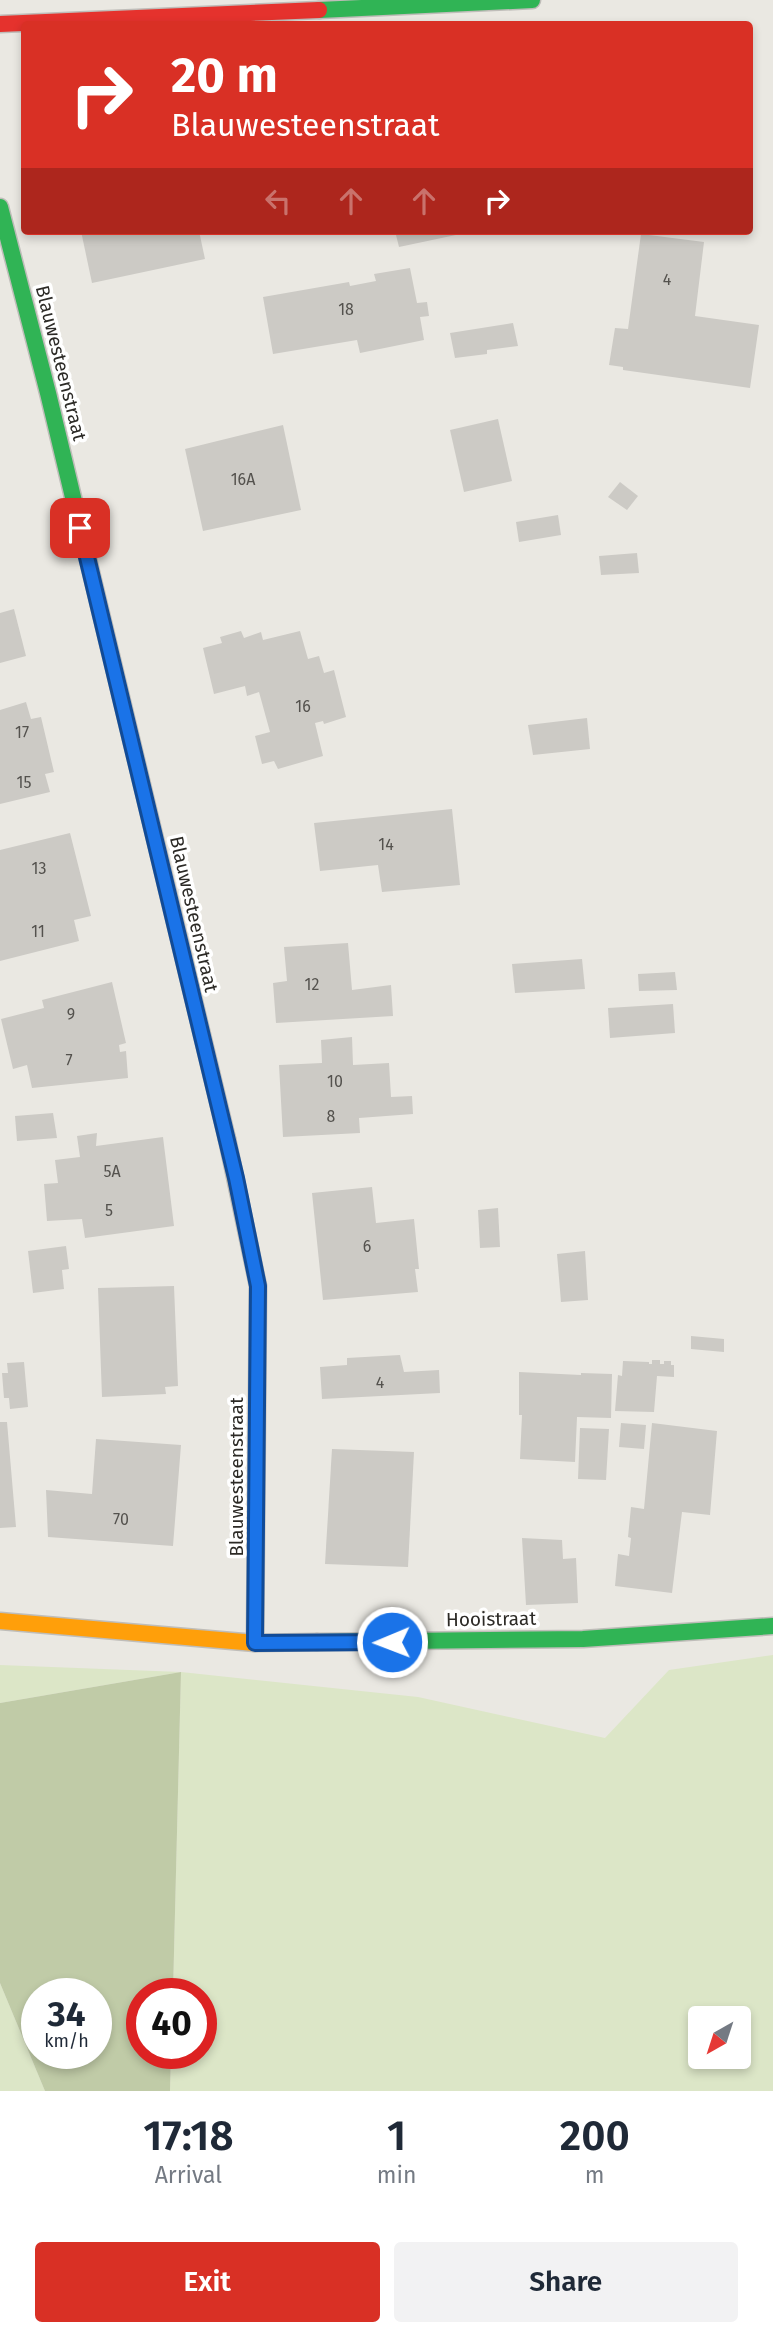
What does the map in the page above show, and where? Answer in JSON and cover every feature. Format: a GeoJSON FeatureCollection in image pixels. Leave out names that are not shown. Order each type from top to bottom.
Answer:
{"type":"FeatureCollection","features":[{"type":"Feature","properties":{"kind":"street"},"geometry":{"type":"LineString","coordinates":[[66,21],[532,0]]}},
{"type":"Feature","properties":{"kind":"street"},"geometry":{"type":"LineString","coordinates":[[0,24],[21,23]]}},
{"type":"Feature","properties":{"kind":"street","name":"Blauwesteenstraat"},"geometry":{"type":"LineString","coordinates":[[0,206],[48,393],[223,1124],[258,1286],[255,1643]]}},
{"type":"Feature","properties":{"kind":"street","name":"Hooistraat"},"geometry":{"type":"LineString","coordinates":[[0,1621],[255,1643],[583,1639],[773,1626]]}},
{"type":"Feature","properties":{"kind":"green space"},"geometry":{"type":"Polygon","coordinates":[[[773,1655],[773,2091],[170,2091],[171,2069],[217,2069],[217,1978],[173,1978],[181,1672],[418,1697],[605,1738],[669,1670],[773,1655]]]}},
{"type":"Feature","properties":{"kind":"green space"},"geometry":{"type":"Polygon","coordinates":[[[0,1665],[181,1672],[0,1703],[0,1665]]]}},
{"type":"Feature","properties":{"kind":"green space"},"geometry":{"type":"Polygon","coordinates":[[[181,1672],[173,1978],[126,1978],[126,2069],[171,2069],[170,2091],[45,2091],[36,2069],[112,2069],[112,1978],[21,1978],[21,2033],[0,1983],[0,1703],[181,1672]]]}},
{"type":"Feature","properties":{"kind":"green space"},"geometry":{"type":"Polygon","coordinates":[[[0,1983],[21,2033],[21,2069],[36,2069],[45,2091],[0,2091],[0,1983]]]}},
{"type":"Feature","properties":{"kind":"building"},"geometry":{"type":"Polygon","coordinates":[[[82,235],[200,235],[205,259],[92,283],[82,235]]]}},
{"type":"Feature","properties":{"kind":"building"},"geometry":{"type":"Polygon","coordinates":[[[396,235],[456,235],[399,247],[396,235]]]}},
{"type":"Feature","properties":{"kind":"building"},"geometry":{"type":"Polygon","coordinates":[[[641,235],[704,242],[695,316],[759,325],[750,388],[623,370],[623,367],[609,365],[615,328],[628,329],[641,235]]]}},
{"type":"Feature","properties":{"kind":"building"},"geometry":{"type":"Polygon","coordinates":[[[410,268],[417,303],[427,302],[429,316],[420,317],[424,340],[360,353],[357,340],[273,354],[263,297],[349,282],[350,286],[376,281],[374,274],[410,268]]]}},
{"type":"Feature","properties":{"kind":"building"},"geometry":{"type":"Polygon","coordinates":[[[513,323],[518,346],[455,358],[450,333],[513,323]]]}},
{"type":"Feature","properties":{"kind":"building"},"geometry":{"type":"Polygon","coordinates":[[[498,419],[512,481],[464,492],[450,430],[498,419]]]}},
{"type":"Feature","properties":{"kind":"building"},"geometry":{"type":"Polygon","coordinates":[[[283,425],[301,510],[203,531],[185,449],[283,425]]]}},
{"type":"Feature","properties":{"kind":"building"},"geometry":{"type":"Polygon","coordinates":[[[620,482],[638,496],[627,510],[608,497],[620,482]]]}},
{"type":"Feature","properties":{"kind":"building"},"geometry":{"type":"Polygon","coordinates":[[[558,515],[561,535],[519,542],[516,522],[558,515]]]}},
{"type":"Feature","properties":{"kind":"building"},"geometry":{"type":"Polygon","coordinates":[[[637,553],[639,573],[601,575],[599,556],[637,553]]]}},
{"type":"Feature","properties":{"kind":"building"},"geometry":{"type":"Polygon","coordinates":[[[14,609],[26,656],[0,663],[0,613],[14,609]]]}},
{"type":"Feature","properties":{"kind":"building"},"geometry":{"type":"Polygon","coordinates":[[[241,631],[244,638],[261,632],[263,640],[300,631],[308,659],[319,656],[324,673],[334,670],[346,717],[324,724],[323,721],[315,723],[323,756],[278,769],[274,761],[262,764],[255,736],[270,732],[259,692],[247,696],[245,686],[214,694],[203,648],[222,643],[220,637],[241,631]]]}},
{"type":"Feature","properties":{"kind":"building"},"geometry":{"type":"Polygon","coordinates":[[[26,702],[31,719],[41,717],[54,772],[45,774],[50,792],[0,804],[0,710],[26,702]]]}},
{"type":"Feature","properties":{"kind":"building"},"geometry":{"type":"Polygon","coordinates":[[[587,718],[590,749],[533,755],[528,725],[587,718]]]}},
{"type":"Feature","properties":{"kind":"building"},"geometry":{"type":"Polygon","coordinates":[[[452,809],[460,885],[382,892],[378,865],[320,871],[314,823],[452,809]]]}},
{"type":"Feature","properties":{"kind":"building"},"geometry":{"type":"Polygon","coordinates":[[[70,833],[91,916],[74,920],[79,941],[0,961],[0,850],[70,833]]]}},
{"type":"Feature","properties":{"kind":"building"},"geometry":{"type":"Polygon","coordinates":[[[348,943],[352,990],[391,985],[393,1016],[276,1023],[273,983],[287,981],[284,947],[348,943]]]}},
{"type":"Feature","properties":{"kind":"building"},"geometry":{"type":"Polygon","coordinates":[[[582,959],[585,989],[515,993],[512,964],[582,959]]]}},
{"type":"Feature","properties":{"kind":"building"},"geometry":{"type":"Polygon","coordinates":[[[675,972],[677,990],[639,991],[638,974],[675,972]]]}},
{"type":"Feature","properties":{"kind":"building"},"geometry":{"type":"Polygon","coordinates":[[[112,982],[126,1043],[119,1045],[120,1052],[126,1051],[128,1078],[32,1088],[27,1065],[13,1069],[1,1019],[44,1008],[42,1000],[112,982]]]}},
{"type":"Feature","properties":{"kind":"building"},"geometry":{"type":"Polygon","coordinates":[[[673,1004],[675,1033],[610,1038],[608,1008],[673,1004]]]}},
{"type":"Feature","properties":{"kind":"building"},"geometry":{"type":"Polygon","coordinates":[[[352,1037],[353,1065],[389,1063],[391,1097],[412,1096],[413,1114],[359,1118],[360,1133],[283,1137],[279,1065],[322,1063],[321,1040],[352,1037]]]}},
{"type":"Feature","properties":{"kind":"building"},"geometry":{"type":"Polygon","coordinates":[[[53,1113],[57,1138],[17,1141],[15,1116],[53,1113]]]}},
{"type":"Feature","properties":{"kind":"building"},"geometry":{"type":"Polygon","coordinates":[[[97,1133],[96,1146],[163,1137],[174,1226],[85,1238],[82,1219],[47,1221],[44,1184],[58,1183],[55,1160],[80,1157],[77,1136],[97,1133]]]}},
{"type":"Feature","properties":{"kind":"building"},"geometry":{"type":"Polygon","coordinates":[[[372,1187],[376,1223],[414,1219],[419,1269],[415,1269],[418,1292],[323,1300],[312,1193],[372,1187]]]}},
{"type":"Feature","properties":{"kind":"building"},"geometry":{"type":"Polygon","coordinates":[[[498,1208],[500,1247],[480,1248],[478,1210],[498,1208]]]}},
{"type":"Feature","properties":{"kind":"building"},"geometry":{"type":"Polygon","coordinates":[[[66,1246],[69,1269],[62,1270],[64,1289],[33,1293],[28,1251],[66,1246]]]}},
{"type":"Feature","properties":{"kind":"building"},"geometry":{"type":"Polygon","coordinates":[[[585,1251],[588,1300],[561,1302],[557,1254],[585,1251]]]}},
{"type":"Feature","properties":{"kind":"building"},"geometry":{"type":"Polygon","coordinates":[[[174,1286],[178,1386],[165,1387],[166,1394],[102,1397],[98,1288],[174,1286]]]}},
{"type":"Feature","properties":{"kind":"building"},"geometry":{"type":"Polygon","coordinates":[[[691,1336],[724,1339],[724,1352],[691,1349],[691,1336]]]}},
{"type":"Feature","properties":{"kind":"building"},"geometry":{"type":"Polygon","coordinates":[[[400,1355],[404,1372],[439,1370],[440,1393],[322,1399],[320,1367],[347,1365],[347,1358],[400,1355]]]}},
{"type":"Feature","properties":{"kind":"building"},"geometry":{"type":"Polygon","coordinates":[[[652,1360],[660,1360],[660,1364],[671,1361],[671,1365],[674,1365],[674,1377],[657,1376],[654,1412],[615,1411],[618,1375],[622,1376],[623,1361],[652,1364],[652,1360]]]}},
{"type":"Feature","properties":{"kind":"building"},"geometry":{"type":"Polygon","coordinates":[[[24,1362],[28,1407],[10,1409],[9,1398],[4,1398],[2,1373],[8,1373],[7,1363],[24,1362]]]}},
{"type":"Feature","properties":{"kind":"building"},"geometry":{"type":"Polygon","coordinates":[[[519,1372],[612,1374],[611,1418],[577,1417],[575,1462],[520,1459],[522,1415],[519,1415],[519,1372]]]}},
{"type":"Feature","properties":{"kind":"building"},"geometry":{"type":"Polygon","coordinates":[[[0,1422],[7,1422],[16,1527],[0,1528],[0,1422]]]}},
{"type":"Feature","properties":{"kind":"building"},"geometry":{"type":"Polygon","coordinates":[[[621,1423],[646,1425],[644,1449],[619,1447],[621,1423]]]}},
{"type":"Feature","properties":{"kind":"building"},"geometry":{"type":"Polygon","coordinates":[[[652,1423],[717,1431],[710,1515],[682,1512],[672,1593],[615,1586],[618,1554],[629,1556],[631,1507],[644,1509],[652,1423]]]}},
{"type":"Feature","properties":{"kind":"building"},"geometry":{"type":"Polygon","coordinates":[[[580,1428],[609,1429],[606,1480],[578,1479],[580,1428]]]}},
{"type":"Feature","properties":{"kind":"building"},"geometry":{"type":"Polygon","coordinates":[[[96,1439],[181,1445],[173,1546],[48,1537],[46,1490],[92,1494],[96,1439]]]}},
{"type":"Feature","properties":{"kind":"building"},"geometry":{"type":"Polygon","coordinates":[[[332,1449],[414,1452],[408,1567],[325,1564],[332,1449]]]}},
{"type":"Feature","properties":{"kind":"building"},"geometry":{"type":"Polygon","coordinates":[[[522,1538],[562,1540],[563,1559],[576,1558],[578,1603],[526,1605],[522,1538]]]}},
{"type":"Feature","properties":{"kind":"traffic: fast"},"geometry":{"type":"LineString","coordinates":[[319,10],[532,0]]}},
{"type":"Feature","properties":{"kind":"traffic: fast"},"geometry":{"type":"LineString","coordinates":[[0,207],[48,393],[227,1139]]}},
{"type":"Feature","properties":{"kind":"traffic: fast"},"geometry":{"type":"LineString","coordinates":[[317,1642],[583,1639],[773,1626]]}},
{"type":"Feature","properties":{"kind":"traffic: slow"},"geometry":{"type":"LineString","coordinates":[[227,1139],[258,1286],[255,1643]]}},
{"type":"Feature","properties":{"kind":"traffic: slow"},"geometry":{"type":"LineString","coordinates":[[0,1621],[255,1643],[317,1642]]}},
{"type":"Feature","properties":{"kind":"traffic: jam"},"geometry":{"type":"LineString","coordinates":[[68,21],[319,10]]}},
{"type":"Feature","properties":{"kind":"traffic: jam"},"geometry":{"type":"LineString","coordinates":[[0,24],[21,23]]}},
{"type":"Feature","properties":{"kind":"route"},"geometry":{"type":"LineString","coordinates":[[80,528],[236,1178],[258,1286],[255,1643],[392,1642]]}}]}
